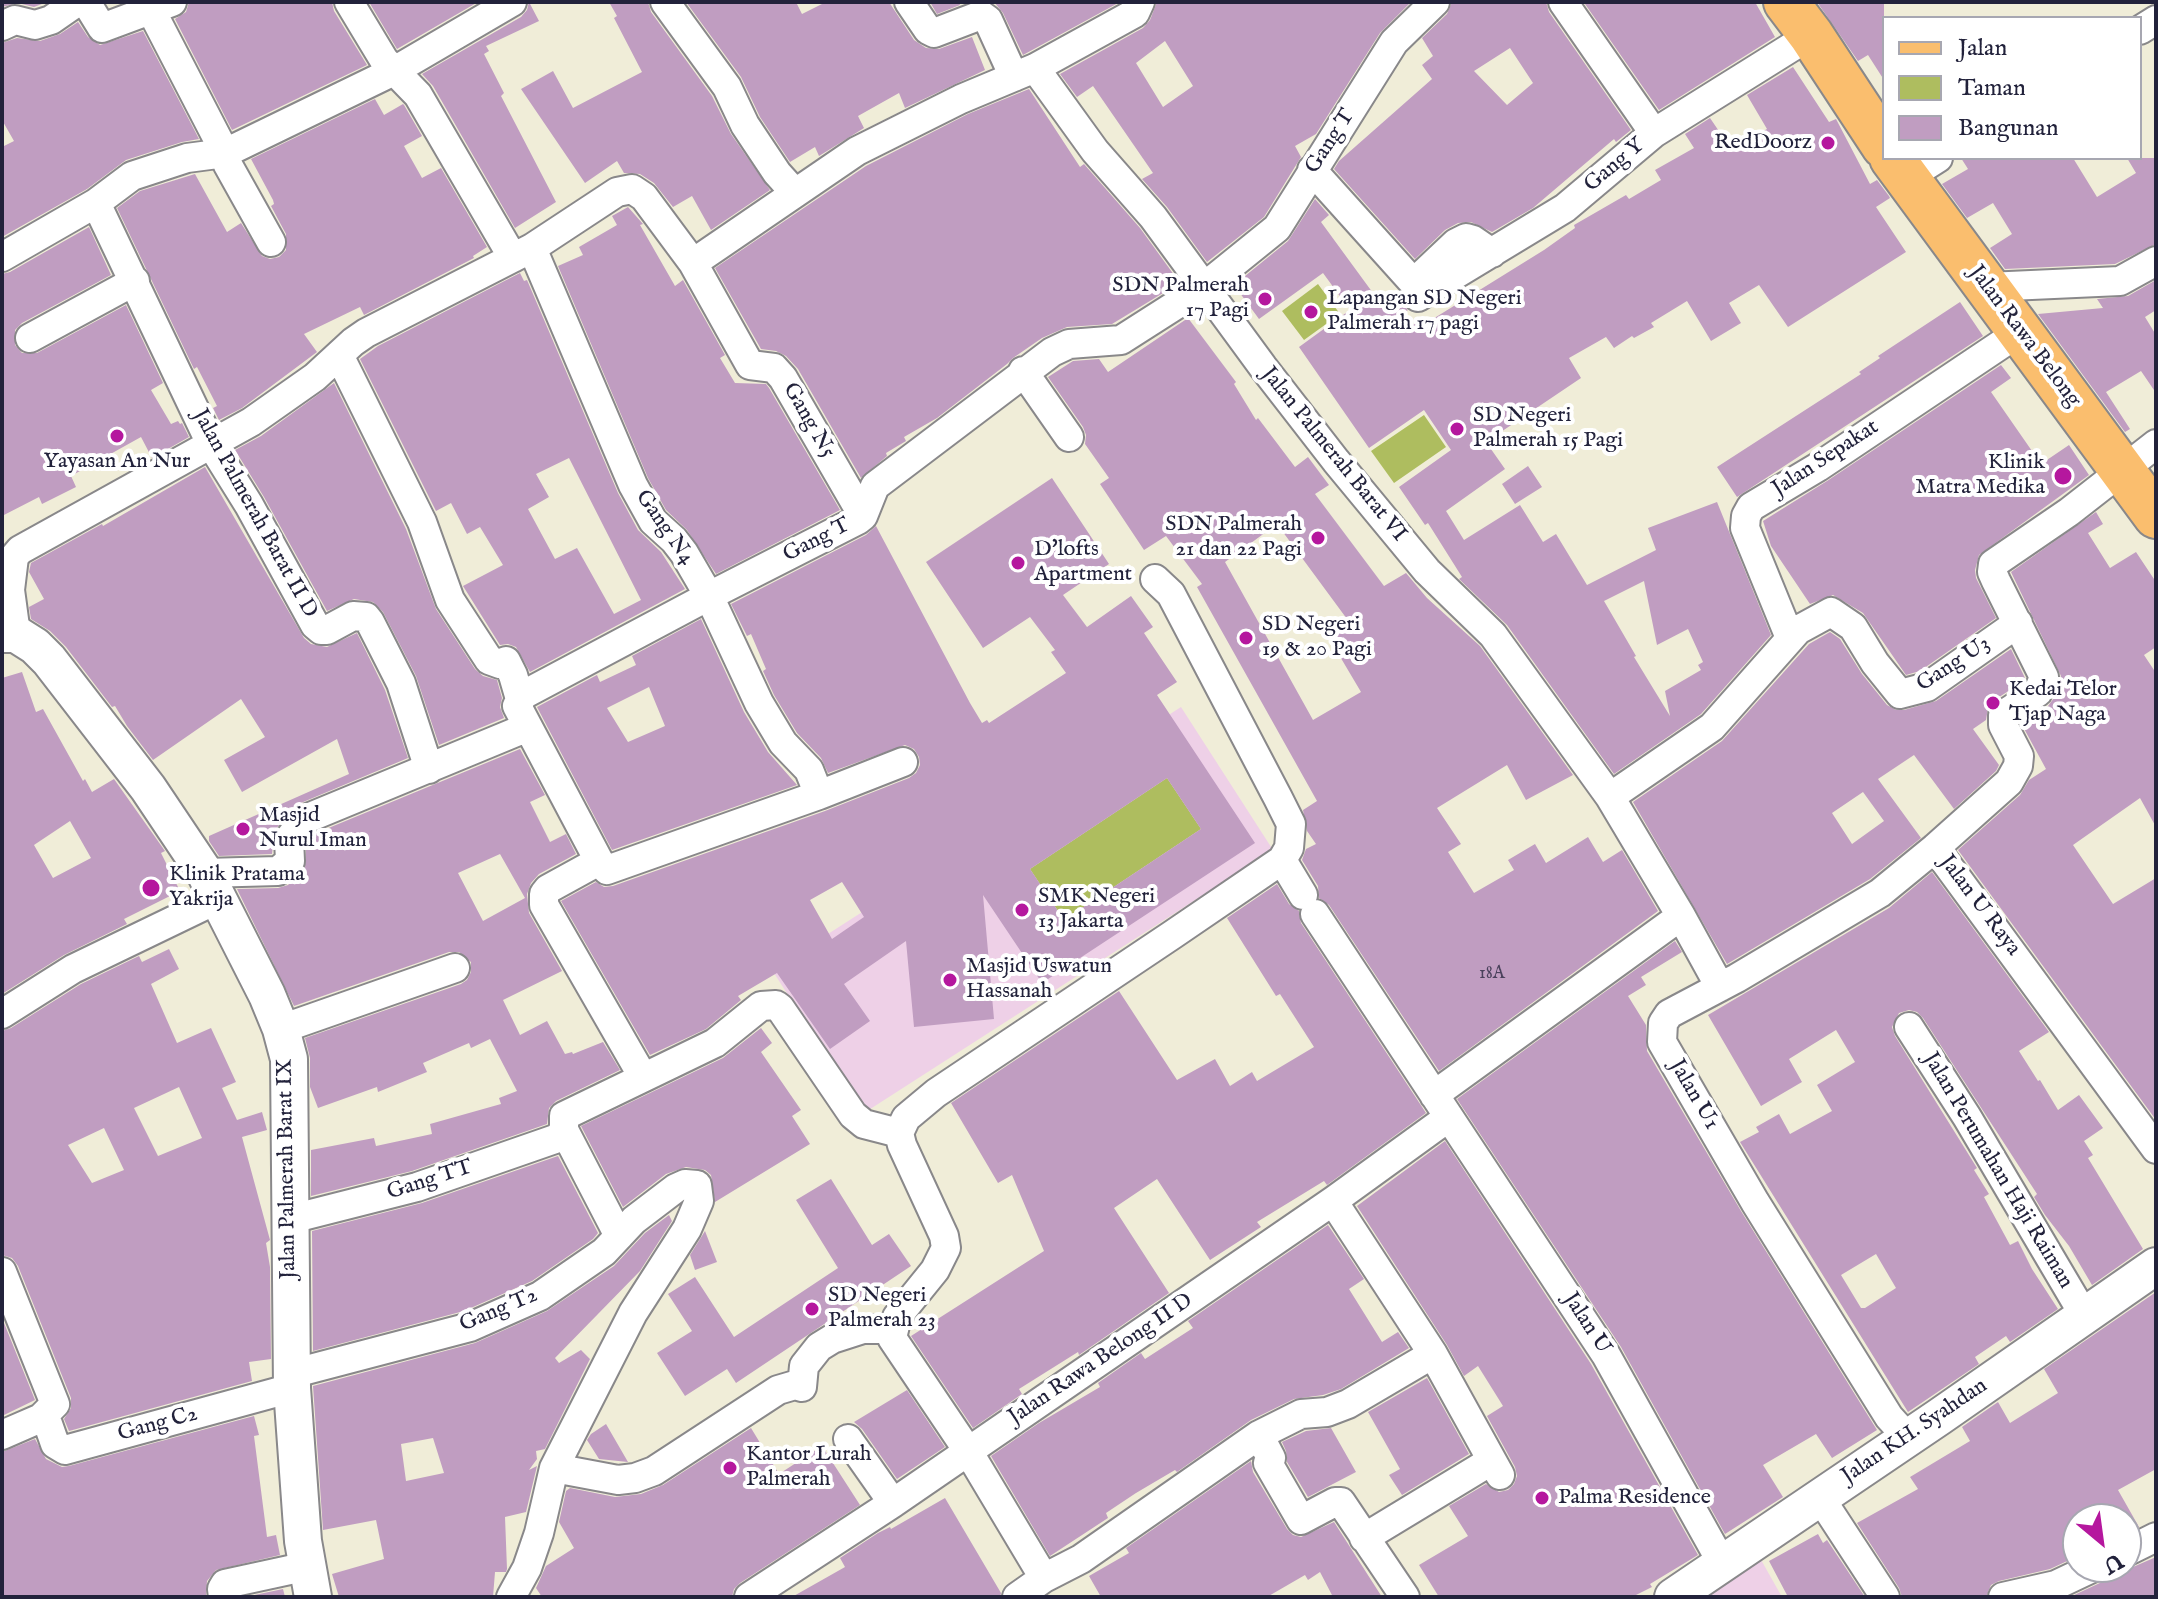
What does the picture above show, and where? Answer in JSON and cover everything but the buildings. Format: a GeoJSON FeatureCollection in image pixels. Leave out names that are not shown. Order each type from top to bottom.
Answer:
{"type":"FeatureCollection","features":[{"type":"Feature","properties":{"kind":"main road","name":"Jalan Rawa Belong"},"geometry":{"type":"LineString","coordinates":[[1799,18],[1882,129]]}},
{"type":"Feature","properties":{"kind":"main road","name":"Jalan Rawa Belong"},"geometry":{"type":"LineString","coordinates":[[1905,160],[2018,333],[2139,456],[2156,516]]}},
{"type":"Feature","properties":{"kind":"street"},"geometry":{"type":"LineString","coordinates":[[2,26],[15,20],[35,25],[51,20],[77,2]]}},
{"type":"Feature","properties":{"kind":"street"},"geometry":{"type":"LineString","coordinates":[[86,2],[102,28],[162,6],[228,165],[271,242]]}},
{"type":"Feature","properties":{"kind":"street","name":"Gang N4"},"geometry":{"type":"LineString","coordinates":[[349,2],[374,46],[418,95],[522,253],[653,521],[674,540],[709,596],[759,703],[783,743],[809,770],[819,795]]}},
{"type":"Feature","properties":{"kind":"street"},"geometry":{"type":"LineString","coordinates":[[2,257],[96,203],[132,176],[160,165],[225,153],[394,71],[512,2]]}},
{"type":"Feature","properties":{"kind":"street"},"geometry":{"type":"LineString","coordinates":[[665,2],[727,87],[745,125],[777,173],[795,193]]}},
{"type":"Feature","properties":{"kind":"street","name":"Jalan Palmerah Barat VI"},"geometry":{"type":"LineString","coordinates":[[909,2],[928,30],[934,33],[981,15],[988,20],[1024,72],[1153,217],[1299,414],[1427,571],[1493,635],[1610,797],[1681,916]]}},
{"type":"Feature","properties":{"kind":"street"},"geometry":{"type":"LineString","coordinates":[[9,634],[6,584],[14,557],[20,550],[251,422],[291,396],[366,333],[522,253],[617,192],[632,189],[644,197],[693,263],[857,151],[1024,72],[1135,13],[1140,2]]}},
{"type":"Feature","properties":{"kind":"street","name":"Gang T"},"geometry":{"type":"LineString","coordinates":[[520,699],[863,516],[875,486],[1023,371],[1069,344],[1121,340],[1208,291],[1277,228],[1394,42],[1435,2]]}},
{"type":"Feature","properties":{"kind":"street"},"geometry":{"type":"LineString","coordinates":[[1563,2],[1654,133]]}},
{"type":"Feature","properties":{"kind":"street","name":"Gang Y"},"geometry":{"type":"LineString","coordinates":[[1418,297],[1565,208],[1799,18]]}},
{"type":"Feature","properties":{"kind":"street"},"geometry":{"type":"LineString","coordinates":[[1312,170],[1411,280],[1420,277],[1456,243],[1466,238],[1492,253]]}},
{"type":"Feature","properties":{"kind":"street","name":"Jalan Palmerah Barat II D"},"geometry":{"type":"LineString","coordinates":[[96,203],[211,444],[249,505],[317,629],[327,630],[353,616],[366,617],[401,683],[429,769]]}},
{"type":"Feature","properties":{"kind":"street"},"geometry":{"type":"LineString","coordinates":[[1987,287],[2120,281],[2156,261]]}},
{"type":"Feature","properties":{"kind":"street","name":"Gang N5"},"geometry":{"type":"LineString","coordinates":[[693,263],[750,365],[774,368],[783,378],[863,516]]}},
{"type":"Feature","properties":{"kind":"street"},"geometry":{"type":"LineString","coordinates":[[30,338],[135,281]]}},
{"type":"Feature","properties":{"kind":"street","name":"Jalan Sepakat"},"geometry":{"type":"LineString","coordinates":[[1790,638],[1745,528],[1751,507],[1818,467],[2018,333]]}},
{"type":"Feature","properties":{"kind":"street"},"geometry":{"type":"LineString","coordinates":[[339,355],[422,522],[450,600],[489,660],[500,664],[506,661],[520,699],[518,709],[599,861],[607,870],[903,762]]}},
{"type":"Feature","properties":{"kind":"street"},"geometry":{"type":"LineString","coordinates":[[1023,371],[1069,437]]}},
{"type":"Feature","properties":{"kind":"street","name":"Jalan U Raya"},"geometry":{"type":"LineString","coordinates":[[2139,456],[2069,512],[1993,564],[1992,572],[2044,677],[2038,692],[2003,715],[2006,733],[2019,756],[2018,766],[2009,782],[1935,848],[2156,1149]]}},
{"type":"Feature","properties":{"kind":"street"},"geometry":{"type":"LineString","coordinates":[[1044,1578],[968,1451],[892,1338],[897,1317],[935,1270],[946,1248],[944,1236],[899,1133],[906,1118],[936,1093],[1282,860],[1289,848],[1291,824],[1177,605],[1155,579]]}},
{"type":"Feature","properties":{"kind":"street","name":"Gang U3"},"geometry":{"type":"LineString","coordinates":[[1790,638],[1798,630],[1831,612],[1853,627],[1875,663],[1900,694],[1927,687],[2018,623]]}},
{"type":"Feature","properties":{"kind":"street","name":"Jalan Palmerah Barat IX"},"geometry":{"type":"LineString","coordinates":[[9,634],[35,646],[73,688],[148,788],[211,886],[281,1029],[289,1059],[292,1381],[303,1541],[311,1582]]}},
{"type":"Feature","properties":{"kind":"street"},"geometry":{"type":"LineString","coordinates":[[1610,797],[1712,727],[1790,638]]}},
{"type":"Feature","properties":{"kind":"street"},"geometry":{"type":"LineString","coordinates":[[2,1014],[211,886],[278,871],[290,861],[289,839],[303,820],[528,727]]}},
{"type":"Feature","properties":{"kind":"street","name":"Jalan U1"},"geometry":{"type":"LineString","coordinates":[[1908,1438],[1889,1417],[1755,1202],[1662,1042],[1663,1023],[1669,1014],[1880,893],[1935,848]]}},
{"type":"Feature","properties":{"kind":"street","name":"Jalan U"},"geometry":{"type":"LineString","coordinates":[[1282,860],[1606,1355],[1722,1563]]}},
{"type":"Feature","properties":{"kind":"street"},"geometry":{"type":"LineString","coordinates":[[599,861],[548,889],[544,894],[544,905],[643,1077]]}},
{"type":"Feature","properties":{"kind":"street"},"geometry":{"type":"LineString","coordinates":[[1442,1106],[1681,916],[1720,987]]}},
{"type":"Feature","properties":{"kind":"street"},"geometry":{"type":"LineString","coordinates":[[281,1029],[455,968]]}},
{"type":"Feature","properties":{"kind":"street"},"geometry":{"type":"LineString","coordinates":[[619,1236],[564,1130],[566,1112],[715,1043],[761,1006],[776,1005],[853,1115],[864,1124],[899,1133]]}},
{"type":"Feature","properties":{"kind":"street","name":"Jalan Perumahan Haji Raiman"},"geometry":{"type":"LineString","coordinates":[[1909,1027],[1967,1117],[2084,1315]]}},
{"type":"Feature","properties":{"kind":"street","name":"Jalan Rawa Belong II D"},"geometry":{"type":"LineString","coordinates":[[749,1597],[893,1503],[1333,1201],[1442,1106]]}},
{"type":"Feature","properties":{"kind":"street","name":"Gang TT"},"geometry":{"type":"LineString","coordinates":[[291,1219],[417,1187],[558,1138],[564,1130]]}},
{"type":"Feature","properties":{"kind":"street","name":"Gang T2"},"geometry":{"type":"LineString","coordinates":[[292,1381],[470,1327],[540,1296],[604,1252],[634,1220],[676,1188],[685,1184],[697,1185],[700,1195],[695,1212],[679,1244],[633,1313],[554,1468]]}},
{"type":"Feature","properties":{"kind":"street"},"geometry":{"type":"LineString","coordinates":[[1333,1201],[1433,1354],[1496,1468],[1364,1538]]}},
{"type":"Feature","properties":{"kind":"street","name":"Jalan KH. Syahdan"},"geometry":{"type":"LineString","coordinates":[[1673,1597],[2156,1266]]}},
{"type":"Feature","properties":{"kind":"street"},"geometry":{"type":"LineString","coordinates":[[2,1272],[55,1404],[41,1418],[37,1417],[2,1435]]}},
{"type":"Feature","properties":{"kind":"street"},"geometry":{"type":"LineString","coordinates":[[511,1597],[527,1568],[539,1533],[554,1468],[618,1480],[654,1471],[778,1390],[795,1385],[802,1387],[804,1366],[819,1347],[832,1339],[863,1329],[893,1329]]}},
{"type":"Feature","properties":{"kind":"street"},"geometry":{"type":"LineString","coordinates":[[1017,1597],[1044,1578],[1081,1559],[1259,1435],[1301,1414],[1327,1412],[1348,1404],[1433,1354]]}},
{"type":"Feature","properties":{"kind":"street","name":"Gang C2"},"geometry":{"type":"LineString","coordinates":[[41,1418],[48,1424],[55,1444],[65,1450],[292,1381]]}},
{"type":"Feature","properties":{"kind":"street"},"geometry":{"type":"LineString","coordinates":[[1259,1435],[1271,1458],[1268,1463],[1301,1520],[1335,1502],[1344,1504],[1405,1597]]}},
{"type":"Feature","properties":{"kind":"street"},"geometry":{"type":"LineString","coordinates":[[848,1439],[893,1503]]}},
{"type":"Feature","properties":{"kind":"street"},"geometry":{"type":"LineString","coordinates":[[1819,1496],[1885,1597]]}},
{"type":"Feature","properties":{"kind":"street"},"geometry":{"type":"LineString","coordinates":[[223,1597],[225,1584],[311,1582]]}},
{"type":"Feature","properties":{"kind":"street"},"geometry":{"type":"LineString","coordinates":[[2003,1597],[2062,1582]]}},
{"type":"Feature","properties":{"kind":"shaded area","name":"SMK Negeri 13 Jakarta"},"geometry":{"type":"Polygon","coordinates":[[[1181,707],[1273,850],[864,1113],[772,970],[1181,707]]]}},
{"type":"Feature","properties":{"kind":"shaded area"},"geometry":{"type":"Polygon","coordinates":[[[1760,1558],[1782,1597],[1703,1597],[1760,1558]]]}},
{"type":"Feature","properties":{"kind":"green space","name":"Lapangan SD Negeri Palmerah 17 pagi"},"geometry":{"type":"Polygon","coordinates":[[[1318,284],[1340,314],[1304,340],[1282,311],[1318,284]]]}},
{"type":"Feature","properties":{"kind":"green space"},"geometry":{"type":"Polygon","coordinates":[[[1424,415],[1446,447],[1394,483],[1371,451],[1424,415]]]}},
{"type":"Feature","properties":{"kind":"green space"},"geometry":{"type":"Polygon","coordinates":[[[1167,778],[1201,829],[1064,920],[1030,869],[1167,778]]]}},
{"type":"Feature","properties":{"kind":"place","name":"RedDoorz"},"geometry":{"type":"Point","coordinates":[1828,143]}},
{"type":"Feature","properties":{"kind":"place","name":"SDN Palmerah 17 Pagi"},"geometry":{"type":"Point","coordinates":[1265,299]}},
{"type":"Feature","properties":{"kind":"place","name":"Lapangan SD Negeri Palmerah 17 pagi"},"geometry":{"type":"Point","coordinates":[1311,312]}},
{"type":"Feature","properties":{"kind":"place","name":"SD Negeri Palmerah 15 Pagi"},"geometry":{"type":"Point","coordinates":[1457,429]}},
{"type":"Feature","properties":{"kind":"place","name":"Yayasan An Nur"},"geometry":{"type":"Point","coordinates":[117,436]}},
{"type":"Feature","properties":{"kind":"place","name":"Klinik Matra Medika"},"geometry":{"type":"Point","coordinates":[2063,476]}},
{"type":"Feature","properties":{"kind":"place","name":"SDN Palmerah 21 dan 22 Pagi"},"geometry":{"type":"Point","coordinates":[1318,538]}},
{"type":"Feature","properties":{"kind":"place","name":"D'lofts Apartment"},"geometry":{"type":"Point","coordinates":[1018,563]}},
{"type":"Feature","properties":{"kind":"place","name":"SD Negeri 19 & 20 Pagi"},"geometry":{"type":"Point","coordinates":[1246,638]}},
{"type":"Feature","properties":{"kind":"place","name":"Kedai Telor Tjap Naga"},"geometry":{"type":"Point","coordinates":[1993,703]}},
{"type":"Feature","properties":{"kind":"place","name":"Masjid Nurul Iman"},"geometry":{"type":"Point","coordinates":[243,829]}},
{"type":"Feature","properties":{"kind":"place","name":"Klinik Pratama Yakrija"},"geometry":{"type":"Point","coordinates":[151,888]}},
{"type":"Feature","properties":{"kind":"place","name":"SMK Negeri 13 Jakarta"},"geometry":{"type":"Point","coordinates":[1022,910]}},
{"type":"Feature","properties":{"kind":"place","name":"Masjid Uswatun Hassanah"},"geometry":{"type":"Point","coordinates":[950,980]}},
{"type":"Feature","properties":{"kind":"place","name":"SD Negeri Palmerah 23"},"geometry":{"type":"Point","coordinates":[812,1309]}},
{"type":"Feature","properties":{"kind":"place","name":"Kantor Lurah Palmerah"},"geometry":{"type":"Point","coordinates":[730,1468]}},
{"type":"Feature","properties":{"kind":"place","name":"Palma Residence"},"geometry":{"type":"Point","coordinates":[1542,1498]}}]}
